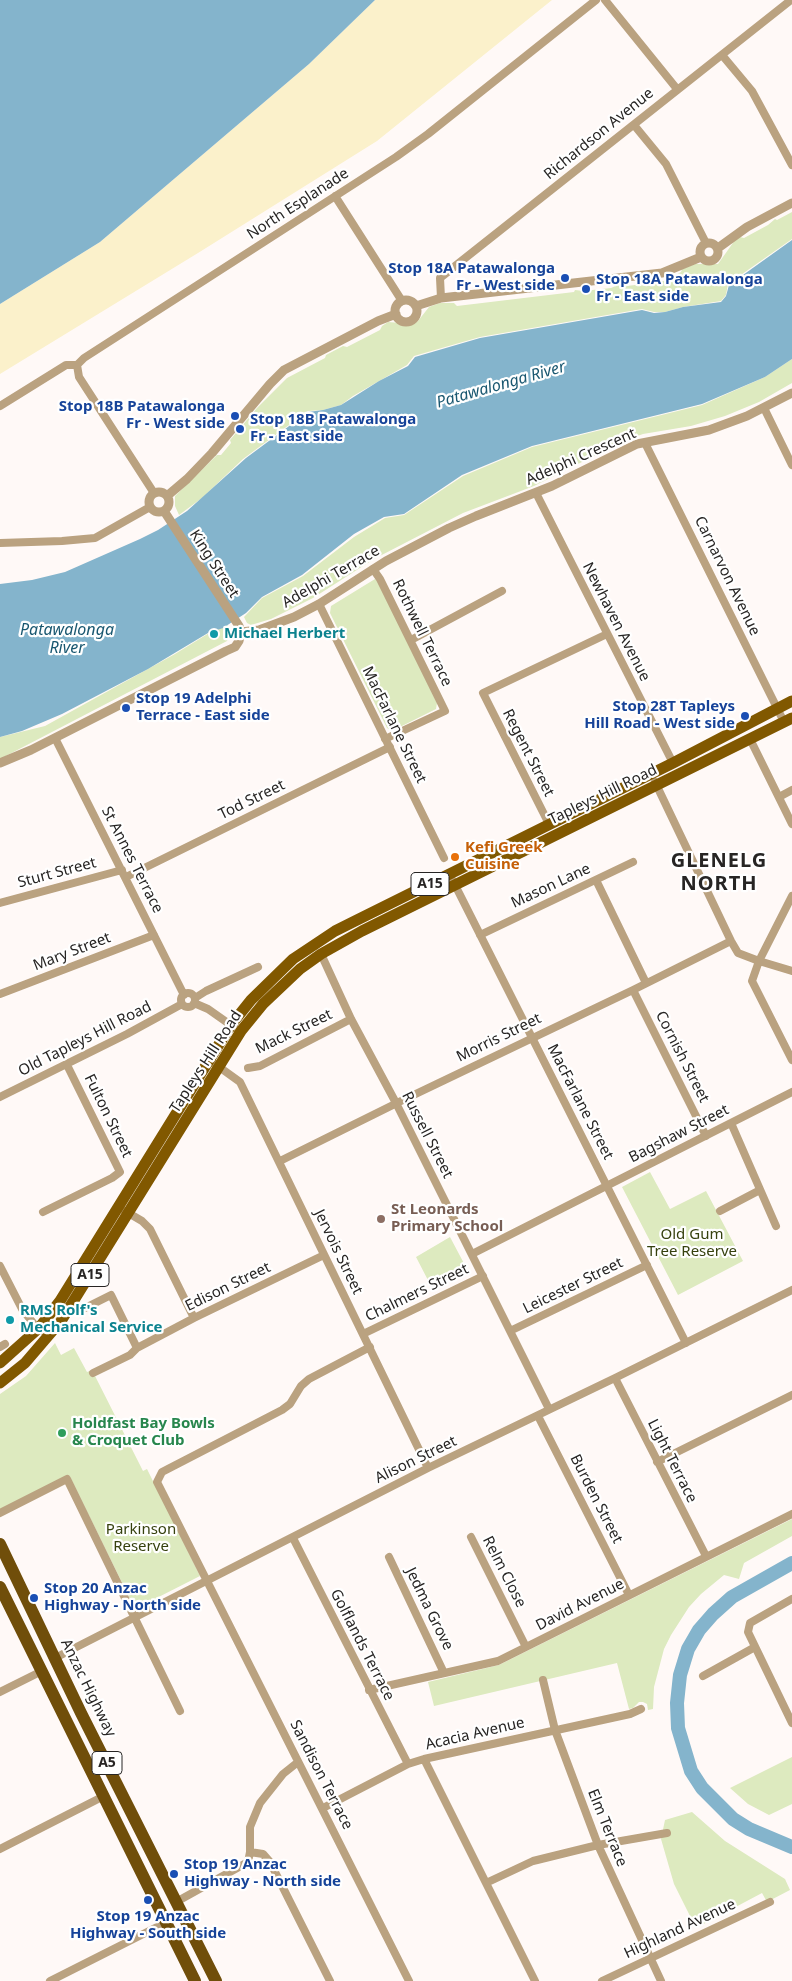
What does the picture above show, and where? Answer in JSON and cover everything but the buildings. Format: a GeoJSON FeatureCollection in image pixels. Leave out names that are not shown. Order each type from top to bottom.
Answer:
{"type":"FeatureCollection","features":[{"type":"Feature","properties":{"kind":"highway","name":"Anzac Highway"},"geometry":{"type":"LineString","coordinates":[[0,1544],[81,1713],[216,1981]]}},
{"type":"Feature","properties":{"kind":"highway"},"geometry":{"type":"LineString","coordinates":[[6,1601],[11,1601],[17,1595],[17,1582]]}},
{"type":"Feature","properties":{"kind":"highway","name":"A5"},"geometry":{"type":"LineString","coordinates":[[0,1587],[195,1979]]}},
{"type":"Feature","properties":{"kind":"highway"},"geometry":{"type":"LineString","coordinates":[[14,1616],[20,1606],[28,1605]]}},
{"type":"Feature","properties":{"kind":"highway"},"geometry":{"type":"LineString","coordinates":[[70,1728],[81,1723],[81,1713]]}},
{"type":"Feature","properties":{"kind":"highway"},"geometry":{"type":"LineString","coordinates":[[77,1741],[78,1737],[84,1733],[92,1733]]}},
{"type":"Feature","properties":{"kind":"highway"},"geometry":{"type":"LineString","coordinates":[[195,1979],[202,1976],[204,1972],[204,1959]]}},
{"type":"Feature","properties":{"kind":"highway"},"geometry":{"type":"LineString","coordinates":[[210,1981],[216,1981]]}},
{"type":"Feature","properties":{"kind":"main road","name":"Tapleys Hill Road"},"geometry":{"type":"LineString","coordinates":[[0,1363],[39,1328],[60,1301],[122,1210],[236,1028],[270,980],[293,959],[316,943],[355,921],[673,763],[792,701]]}},
{"type":"Feature","properties":{"kind":"main road","name":"Tapleys Hill Road"},"geometry":{"type":"LineString","coordinates":[[236,1028],[282,984],[321,954],[362,930],[788,720]]}},
{"type":"Feature","properties":{"kind":"main road","name":"Tapleys Hill Road"},"geometry":{"type":"LineString","coordinates":[[0,1383],[25,1363],[61,1320],[122,1210]]}},
{"type":"Feature","properties":{"kind":"street","name":"North Esplanade"},"geometry":{"type":"LineString","coordinates":[[0,406],[66,365],[77,366],[84,358],[396,157],[428,134],[596,0]]}},
{"type":"Feature","properties":{"kind":"street"},"geometry":{"type":"LineString","coordinates":[[606,0],[677,89]]}},
{"type":"Feature","properties":{"kind":"street","name":"Richardson Avenue"},"geometry":{"type":"LineString","coordinates":[[441,298],[440,278],[791,0]]}},
{"type":"Feature","properties":{"kind":"street"},"geometry":{"type":"LineString","coordinates":[[722,55],[752,91],[792,166]]}},
{"type":"Feature","properties":{"kind":"street"},"geometry":{"type":"LineString","coordinates":[[634,124],[666,164],[706,243]]}},
{"type":"Feature","properties":{"kind":"street"},"geometry":{"type":"LineString","coordinates":[[335,196],[402,300]]}},
{"type":"Feature","properties":{"kind":"street"},"geometry":{"type":"LineString","coordinates":[[706,243],[700,249],[701,257],[708,262],[717,256],[718,248],[747,228],[792,203]]}},
{"type":"Feature","properties":{"kind":"street"},"geometry":{"type":"LineString","coordinates":[[706,243],[714,244],[718,248]]}},
{"type":"Feature","properties":{"kind":"street"},"geometry":{"type":"LineString","coordinates":[[416,306],[441,298],[645,275],[662,272],[701,257]]}},
{"type":"Feature","properties":{"kind":"street"},"geometry":{"type":"LineString","coordinates":[[402,300],[412,301],[416,306],[416,316],[411,321],[404,322],[396,314],[396,308],[402,300]]}},
{"type":"Feature","properties":{"kind":"street"},"geometry":{"type":"LineString","coordinates":[[167,496],[187,479],[212,453],[284,370],[378,321],[396,314]]}},
{"type":"Feature","properties":{"kind":"street"},"geometry":{"type":"LineString","coordinates":[[77,366],[79,377],[154,493]]}},
{"type":"Feature","properties":{"kind":"street","name":"Adelphi Crescent"},"geometry":{"type":"LineString","coordinates":[[466,520],[536,493],[637,444],[709,430],[764,408],[792,392]]}},
{"type":"Feature","properties":{"kind":"street"},"geometry":{"type":"LineString","coordinates":[[764,408],[792,465]]}},
{"type":"Feature","properties":{"kind":"street","name":"Carnarvon Avenue"},"geometry":{"type":"LineString","coordinates":[[645,443],[778,708],[788,720]]}},
{"type":"Feature","properties":{"kind":"street"},"geometry":{"type":"LineString","coordinates":[[161,492],[167,496],[169,502],[166,513],[156,512],[150,507],[149,498],[154,493],[161,492]]}},
{"type":"Feature","properties":{"kind":"street","name":"Newhaven Avenue"},"geometry":{"type":"LineString","coordinates":[[536,493],[673,763]]}},
{"type":"Feature","properties":{"kind":"street"},"geometry":{"type":"LineString","coordinates":[[0,543],[95,538],[150,507]]}},
{"type":"Feature","properties":{"kind":"street","name":"King Street"},"geometry":{"type":"LineString","coordinates":[[166,513],[241,632]]}},
{"type":"Feature","properties":{"kind":"street","name":"Adelphi Terrace"},"geometry":{"type":"LineString","coordinates":[[241,632],[259,630],[275,625],[318,604],[373,569],[466,520]]}},
{"type":"Feature","properties":{"kind":"street","name":"Rothwell Terrace"},"geometry":{"type":"LineString","coordinates":[[373,569],[380,578],[445,711],[385,739]]}},
{"type":"Feature","properties":{"kind":"street"},"geometry":{"type":"LineString","coordinates":[[411,640],[502,591]]}},
{"type":"Feature","properties":{"kind":"street","name":"MacFarlane Street"},"geometry":{"type":"LineString","coordinates":[[318,604],[444,858]]}},
{"type":"Feature","properties":{"kind":"street"},"geometry":{"type":"LineString","coordinates":[[0,763],[17,757],[235,647],[241,632]]}},
{"type":"Feature","properties":{"kind":"street","name":"Regent Street"},"geometry":{"type":"LineString","coordinates":[[550,824],[483,694],[607,634]]}},
{"type":"Feature","properties":{"kind":"street","name":"St Annes Terrace"},"geometry":{"type":"LineString","coordinates":[[55,738],[184,994]]}},
{"type":"Feature","properties":{"kind":"street"},"geometry":{"type":"LineString","coordinates":[[750,739],[792,824]]}},
{"type":"Feature","properties":{"kind":"street","name":"Tod Street"},"geometry":{"type":"LineString","coordinates":[[124,873],[390,748]]}},
{"type":"Feature","properties":{"kind":"street"},"geometry":{"type":"LineString","coordinates":[[651,774],[738,953],[792,971]]}},
{"type":"Feature","properties":{"kind":"street"},"geometry":{"type":"LineString","coordinates":[[779,797],[792,790]]}},
{"type":"Feature","properties":{"kind":"street","name":"Mason Lane"},"geometry":{"type":"LineString","coordinates":[[480,934],[633,862]]}},
{"type":"Feature","properties":{"kind":"street","name":"Sturt Street"},"geometry":{"type":"LineString","coordinates":[[0,903],[124,873]]}},
{"type":"Feature","properties":{"kind":"street","name":"MacFarlane Street"},"geometry":{"type":"LineString","coordinates":[[450,874],[686,1343]]}},
{"type":"Feature","properties":{"kind":"street"},"geometry":{"type":"LineString","coordinates":[[596,880],[646,984]]}},
{"type":"Feature","properties":{"kind":"street"},"geometry":{"type":"LineString","coordinates":[[792,896],[752,981],[792,1060]]}},
{"type":"Feature","properties":{"kind":"street","name":"Mary Street"},"geometry":{"type":"LineString","coordinates":[[0,994],[154,935]]}},
{"type":"Feature","properties":{"kind":"street","name":"Morris Street"},"geometry":{"type":"LineString","coordinates":[[280,1162],[396,1103],[646,984],[731,941]]}},
{"type":"Feature","properties":{"kind":"street","name":"Russell Street"},"geometry":{"type":"LineString","coordinates":[[321,954],[351,1019],[396,1103],[549,1410]]}},
{"type":"Feature","properties":{"kind":"street"},"geometry":{"type":"LineString","coordinates":[[236,1028],[195,1001],[190,993],[184,994],[181,998],[182,1004],[188,1007],[195,1001],[206,991],[258,967]]}},
{"type":"Feature","properties":{"kind":"street","name":"Cornish Street"},"geometry":{"type":"LineString","coordinates":[[633,990],[706,1136]]}},
{"type":"Feature","properties":{"kind":"street","name":"Old Tapleys Hill Road"},"geometry":{"type":"LineString","coordinates":[[0,1097],[67,1065],[182,1004]]}},
{"type":"Feature","properties":{"kind":"street","name":"Mack Street"},"geometry":{"type":"LineString","coordinates":[[248,1068],[260,1066],[351,1019]]}},
{"type":"Feature","properties":{"kind":"street","name":"Jervois Street"},"geometry":{"type":"LineString","coordinates":[[213,1064],[240,1082],[428,1468]]}},
{"type":"Feature","properties":{"kind":"street","name":"Fulton Street"},"geometry":{"type":"LineString","coordinates":[[43,1212],[112,1178],[120,1172],[67,1065]]}},
{"type":"Feature","properties":{"kind":"street","name":"Bagshaw Street"},"geometry":{"type":"LineString","coordinates":[[472,1254],[792,1092]]}},
{"type":"Feature","properties":{"kind":"street"},"geometry":{"type":"LineString","coordinates":[[731,1123],[776,1226]]}},
{"type":"Feature","properties":{"kind":"street"},"geometry":{"type":"LineString","coordinates":[[720,1211],[760,1190]]}},
{"type":"Feature","properties":{"kind":"street"},"geometry":{"type":"LineString","coordinates":[[122,1210],[142,1221],[150,1229],[194,1318]]}},
{"type":"Feature","properties":{"kind":"street","name":"Edison Street"},"geometry":{"type":"LineString","coordinates":[[92,1374],[130,1355],[137,1348],[194,1318],[324,1255]]}},
{"type":"Feature","properties":{"kind":"street","name":"Leicester Street"},"geometry":{"type":"LineString","coordinates":[[510,1331],[647,1264]]}},
{"type":"Feature","properties":{"kind":"street"},"geometry":{"type":"LineString","coordinates":[[0,1266],[22,1309],[39,1328],[49,1335]]}},
{"type":"Feature","properties":{"kind":"street","name":"Chalmers Street"},"geometry":{"type":"LineString","coordinates":[[363,1334],[483,1276]]}},
{"type":"Feature","properties":{"kind":"street","name":"Alison Street"},"geometry":{"type":"LineString","coordinates":[[55,1658],[428,1468],[538,1416],[792,1290]]}},
{"type":"Feature","properties":{"kind":"street"},"geometry":{"type":"LineString","coordinates":[[81,1310],[110,1295],[137,1348]]}},
{"type":"Feature","properties":{"kind":"street","name":"Sandison Terrace"},"geometry":{"type":"LineString","coordinates":[[370,1347],[309,1379],[301,1386],[290,1404],[282,1410],[162,1472],[157,1478],[157,1482],[409,1981]]}},
{"type":"Feature","properties":{"kind":"street","name":"Light Terrace"},"geometry":{"type":"LineString","coordinates":[[615,1378],[706,1556]]}},
{"type":"Feature","properties":{"kind":"street"},"geometry":{"type":"LineString","coordinates":[[657,1462],[792,1395]]}},
{"type":"Feature","properties":{"kind":"street","name":"Burden Street"},"geometry":{"type":"LineString","coordinates":[[538,1416],[629,1595]]}},
{"type":"Feature","properties":{"kind":"street"},"geometry":{"type":"LineString","coordinates":[[0,1513],[67,1479],[180,1711]]}},
{"type":"Feature","properties":{"kind":"street","name":"David Avenue"},"geometry":{"type":"LineString","coordinates":[[369,1690],[498,1661],[792,1514]]}},
{"type":"Feature","properties":{"kind":"street","name":"Relm Close"},"geometry":{"type":"LineString","coordinates":[[471,1537],[526,1647]]}},
{"type":"Feature","properties":{"kind":"street","name":"Golflands Terrace"},"geometry":{"type":"LineString","coordinates":[[293,1538],[408,1764]]}},
{"type":"Feature","properties":{"kind":"street","name":"Jedma Grove"},"geometry":{"type":"LineString","coordinates":[[389,1557],[444,1673]]}},
{"type":"Feature","properties":{"kind":"street"},"geometry":{"type":"LineString","coordinates":[[792,1599],[750,1623],[748,1632],[790,1714],[792,1723]]}},
{"type":"Feature","properties":{"kind":"street"},"geometry":{"type":"LineString","coordinates":[[703,1676],[755,1647]]}},
{"type":"Feature","properties":{"kind":"street"},"geometry":{"type":"LineString","coordinates":[[0,1692],[42,1671]]}},
{"type":"Feature","properties":{"kind":"street","name":"Elm Terrace"},"geometry":{"type":"LineString","coordinates":[[542,1680],[555,1730],[598,1845],[660,1981]]}},
{"type":"Feature","properties":{"kind":"street","name":"Acacia Avenue"},"geometry":{"type":"LineString","coordinates":[[323,1808],[408,1764],[424,1759],[630,1714],[641,1709]]}},
{"type":"Feature","properties":{"kind":"street"},"geometry":{"type":"LineString","coordinates":[[424,1759],[535,1981]]}},
{"type":"Feature","properties":{"kind":"street"},"geometry":{"type":"LineString","coordinates":[[176,1902],[248,1862],[250,1827],[260,1803],[283,1774],[298,1762]]}},
{"type":"Feature","properties":{"kind":"street"},"geometry":{"type":"LineString","coordinates":[[0,1849],[104,1796]]}},
{"type":"Feature","properties":{"kind":"street"},"geometry":{"type":"LineString","coordinates":[[486,1883],[533,1861],[598,1845],[667,1833]]}},
{"type":"Feature","properties":{"kind":"street"},"geometry":{"type":"LineString","coordinates":[[250,1852],[263,1854],[270,1862],[330,1981]]}},
{"type":"Feature","properties":{"kind":"street","name":"Highland Avenue"},"geometry":{"type":"LineString","coordinates":[[602,1981],[770,1902]]}},
{"type":"Feature","properties":{"kind":"street"},"geometry":{"type":"LineString","coordinates":[[50,1981],[167,1922]]}},
{"type":"Feature","properties":{"kind":"green space"},"geometry":{"type":"Polygon","coordinates":[[[792,212],[792,239],[728,284],[726,295],[721,301],[665,312],[642,309],[480,337],[414,356],[407,365],[341,405],[323,410],[308,411],[243,459],[202,498],[179,515],[175,506],[175,496],[217,455],[221,455],[231,443],[230,440],[257,408],[287,378],[343,346],[347,347],[380,330],[388,322],[413,324],[418,321],[429,307],[440,303],[454,303],[457,306],[574,292],[575,290],[583,291],[611,288],[618,285],[620,287],[642,284],[643,282],[665,281],[681,272],[682,269],[695,264],[718,264],[735,240],[740,237],[744,238],[775,219],[777,220],[792,212]]]}},
{"type":"Feature","properties":{"kind":"green space"},"geometry":{"type":"Polygon","coordinates":[[[792,359],[792,383],[759,402],[725,416],[691,426],[643,434],[626,440],[534,486],[463,513],[374,559],[313,598],[271,619],[251,625],[247,623],[244,617],[262,598],[303,576],[354,537],[385,518],[404,515],[463,476],[532,447],[702,405],[765,377],[792,359]]]}},
{"type":"Feature","properties":{"kind":"green space"},"geometry":{"type":"Polygon","coordinates":[[[375,579],[378,581],[437,703],[436,709],[392,731],[387,728],[330,613],[331,606],[375,579]]]}},
{"type":"Feature","properties":{"kind":"green space"},"geometry":{"type":"Polygon","coordinates":[[[227,622],[230,636],[227,641],[0,759],[0,737],[45,726],[175,654],[227,622]]]}},
{"type":"Feature","properties":{"kind":"green space","name":"Old Gum Tree Reserve"},"geometry":{"type":"Polygon","coordinates":[[[650,1172],[670,1209],[706,1191],[743,1261],[678,1295],[622,1187],[650,1172]]]}},
{"type":"Feature","properties":{"kind":"green space"},"geometry":{"type":"Polygon","coordinates":[[[450,1237],[468,1271],[450,1281],[448,1278],[431,1286],[416,1257],[450,1237]]]}},
{"type":"Feature","properties":{"kind":"green space","name":"Holdfast Bay Bowls & Croquet Club"},"geometry":{"type":"Polygon","coordinates":[[[55,1343],[61,1355],[74,1348],[87,1372],[92,1370],[143,1471],[147,1469],[200,1576],[135,1609],[69,1475],[0,1510],[0,1394],[26,1376],[55,1343]]]}},
{"type":"Feature","properties":{"kind":"green space"},"geometry":{"type":"Polygon","coordinates":[[[792,1519],[792,1536],[744,1563],[739,1579],[724,1575],[689,1607],[664,1649],[654,1687],[653,1709],[648,1710],[647,1704],[639,1702],[629,1709],[617,1663],[434,1706],[428,1682],[499,1665],[792,1519]]]}},
{"type":"Feature","properties":{"kind":"green space"},"geometry":{"type":"Polygon","coordinates":[[[792,1757],[792,1804],[769,1815],[748,1804],[730,1788],[792,1757]]]}},
{"type":"Feature","properties":{"kind":"green space"},"geometry":{"type":"Polygon","coordinates":[[[692,1812],[725,1841],[785,1879],[790,1890],[767,1902],[762,1893],[696,1928],[674,1884],[661,1839],[665,1820],[692,1812]]]}},
{"type":"Feature","properties":{"kind":"sand"},"geometry":{"type":"Polygon","coordinates":[[[375,0],[552,0],[377,141],[0,374],[0,304],[100,242],[309,64],[375,0]]]}},
{"type":"Feature","properties":{"kind":"water"},"geometry":{"type":"Polygon","coordinates":[[[0,0],[375,0],[309,64],[100,242],[0,304],[0,0]]]}},
{"type":"Feature","properties":{"kind":"water","name":"Patawalonga River"},"geometry":{"type":"Polygon","coordinates":[[[792,240],[792,359],[765,377],[702,404],[532,446],[462,475],[404,514],[384,517],[354,534],[302,575],[262,597],[246,613],[223,628],[208,633],[148,669],[62,714],[22,731],[0,737],[0,584],[32,580],[65,572],[158,530],[187,511],[246,458],[308,412],[341,405],[379,381],[408,366],[415,357],[480,338],[642,310],[654,313],[665,312],[683,307],[721,302],[726,296],[729,285],[792,240]]]}},
{"type":"Feature","properties":{"kind":"waterway"},"geometry":{"type":"LineString","coordinates":[[792,1563],[732,1597],[699,1630],[688,1649],[680,1675],[677,1703],[678,1728],[691,1771],[702,1788],[733,1819],[749,1829],[792,1847]]}},
{"type":"Feature","properties":{"kind":"place","name":"Stop 18A Patawalonga Fr - West side"},"geometry":{"type":"Point","coordinates":[565,278]}},
{"type":"Feature","properties":{"kind":"place","name":"Stop 18A Patawalonga Fr - East side"},"geometry":{"type":"Point","coordinates":[586,289]}},
{"type":"Feature","properties":{"kind":"place","name":"Stop 18B Patawalonga Fr - West side"},"geometry":{"type":"Point","coordinates":[235,416]}},
{"type":"Feature","properties":{"kind":"place","name":"Stop 18B Patawalonga Fr - East side"},"geometry":{"type":"Point","coordinates":[240,429]}},
{"type":"Feature","properties":{"kind":"place","name":"Michael Herbert"},"geometry":{"type":"Point","coordinates":[214,634]}},
{"type":"Feature","properties":{"kind":"place","name":"Stop 19 Adelphi Terrace - East side"},"geometry":{"type":"Point","coordinates":[126,708]}},
{"type":"Feature","properties":{"kind":"place","name":"Stop 28T Tapleys Hill Road - West side"},"geometry":{"type":"Point","coordinates":[745,716]}},
{"type":"Feature","properties":{"kind":"place","name":"Kefi Greek Cuisine"},"geometry":{"type":"Point","coordinates":[455,857]}},
{"type":"Feature","properties":{"kind":"place","name":"St Leonards Primary School"},"geometry":{"type":"Point","coordinates":[381,1219]}},
{"type":"Feature","properties":{"kind":"place","name":"RMS Rolf's Mechanical Service"},"geometry":{"type":"Point","coordinates":[10,1320]}},
{"type":"Feature","properties":{"kind":"place","name":"Holdfast Bay Bowls & Croquet Club"},"geometry":{"type":"Point","coordinates":[62,1433]}},
{"type":"Feature","properties":{"kind":"place","name":"Stop 20 Anzac Highway - North side"},"geometry":{"type":"Point","coordinates":[34,1598]}},
{"type":"Feature","properties":{"kind":"place","name":"Stop 19 Anzac Highway - North side"},"geometry":{"type":"Point","coordinates":[174,1874]}},
{"type":"Feature","properties":{"kind":"place","name":"Stop 19 Anzac Highway - South side"},"geometry":{"type":"Point","coordinates":[148,1900]}},
{"type":"Feature","properties":{"kind":"district","name":"GLENELG NORTH"},"geometry":{"type":"Point","coordinates":[719,872]}},
{"type":"Feature","properties":{"kind":"park label","name":"Parkinson Reserve"},"geometry":{"type":"Point","coordinates":[141,1538]}}]}
